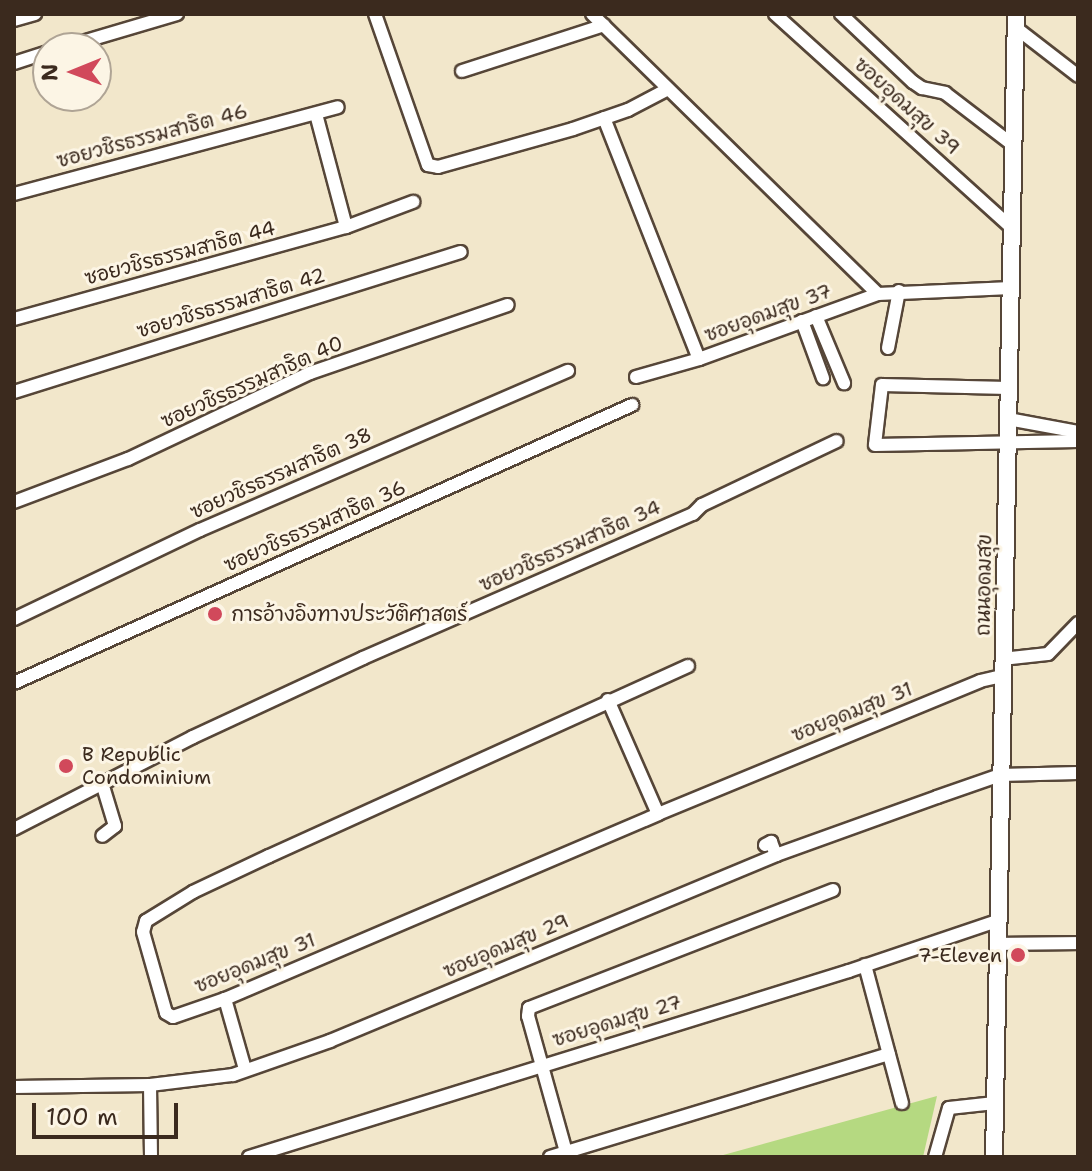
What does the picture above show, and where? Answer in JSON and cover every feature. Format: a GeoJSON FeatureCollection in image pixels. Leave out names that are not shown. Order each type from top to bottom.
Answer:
{"type":"FeatureCollection","features":[{"type":"Feature","properties":{"kind":"main road","name":"ถนนอุดมสุข"},"geometry":{"type":"LineString","coordinates":[[994,1157],[1016,21]]}},
{"type":"Feature","properties":{"kind":"street"},"geometry":{"type":"LineString","coordinates":[[14,20],[35,14]]}},
{"type":"Feature","properties":{"kind":"street"},"geometry":{"type":"LineString","coordinates":[[112,33],[177,14]]}},
{"type":"Feature","properties":{"kind":"street"},"geometry":{"type":"LineString","coordinates":[[375,14],[428,165],[438,167],[604,118],[628,110],[668,89]]}},
{"type":"Feature","properties":{"kind":"street"},"geometry":{"type":"LineString","coordinates":[[592,14],[878,294]]}},
{"type":"Feature","properties":{"kind":"street","name":"ซอยอุดมสุข 39"},"geometry":{"type":"LineString","coordinates":[[775,14],[1012,228]]}},
{"type":"Feature","properties":{"kind":"street"},"geometry":{"type":"LineString","coordinates":[[841,14],[913,82],[922,88],[945,93],[1013,145]]}},
{"type":"Feature","properties":{"kind":"street"},"geometry":{"type":"LineString","coordinates":[[1016,21],[1078,76]]}},
{"type":"Feature","properties":{"kind":"street"},"geometry":{"type":"LineString","coordinates":[[462,71],[604,25]]}},
{"type":"Feature","properties":{"kind":"street","name":"ซอยวชิรธรรมสาธิต 46"},"geometry":{"type":"LineString","coordinates":[[14,194],[338,107]]}},
{"type":"Feature","properties":{"kind":"street"},"geometry":{"type":"LineString","coordinates":[[316,114],[351,225]]}},
{"type":"Feature","properties":{"kind":"street","name":"ซอยอุดมสุข 37"},"geometry":{"type":"LineString","coordinates":[[604,118],[699,359],[878,294],[1011,288]]}},
{"type":"Feature","properties":{"kind":"street","name":"ซอยวชิรธรรมสาธิต 44"},"geometry":{"type":"LineString","coordinates":[[14,319],[351,225],[413,202]]}},
{"type":"Feature","properties":{"kind":"street","name":"ซอยวชิรธรรมสาธิต 42"},"geometry":{"type":"LineString","coordinates":[[14,392],[461,252]]}},
{"type":"Feature","properties":{"kind":"street"},"geometry":{"type":"LineString","coordinates":[[888,348],[899,291]]}},
{"type":"Feature","properties":{"kind":"street","name":"ซอยวชิรธรรมสาธิต 40"},"geometry":{"type":"LineString","coordinates":[[14,502],[128,459],[310,373],[508,305]]}},
{"type":"Feature","properties":{"kind":"street"},"geometry":{"type":"LineString","coordinates":[[816,316],[844,383]]}},
{"type":"Feature","properties":{"kind":"street"},"geometry":{"type":"LineString","coordinates":[[802,321],[823,378]]}},
{"type":"Feature","properties":{"kind":"street"},"geometry":{"type":"LineString","coordinates":[[636,377],[699,359]]}},
{"type":"Feature","properties":{"kind":"street","name":"ซอยวชิรธรรมสาธิต 38"},"geometry":{"type":"LineString","coordinates":[[14,619],[226,518],[568,371]]}},
{"type":"Feature","properties":{"kind":"street"},"geometry":{"type":"LineString","coordinates":[[1008,388],[882,385],[875,445],[1078,441]]}},
{"type":"Feature","properties":{"kind":"street","name":"ซอยวชิรธรรมสาธิต 36"},"geometry":{"type":"LineString","coordinates":[[14,683],[632,405]]}},
{"type":"Feature","properties":{"kind":"street"},"geometry":{"type":"LineString","coordinates":[[1008,419],[1078,432]]}},
{"type":"Feature","properties":{"kind":"street","name":"ซอยวชิรธรรมสาธิต 34"},"geometry":{"type":"LineString","coordinates":[[14,829],[102,783],[363,658],[693,514],[702,505],[837,441]]}},
{"type":"Feature","properties":{"kind":"street"},"geometry":{"type":"LineString","coordinates":[[1002,659],[1048,654],[1078,623]]}},
{"type":"Feature","properties":{"kind":"street","name":"ซอยอุดมสุข 31"},"geometry":{"type":"LineString","coordinates":[[688,666],[193,892],[146,921],[143,932],[168,1015],[225,999],[658,814],[967,686],[1002,676]]}},
{"type":"Feature","properties":{"kind":"street"},"geometry":{"type":"LineString","coordinates":[[608,700],[658,814]]}},
{"type":"Feature","properties":{"kind":"street","name":"ซอยอุดมสุข 29"},"geometry":{"type":"LineString","coordinates":[[14,1087],[150,1085],[223,1077],[330,1041],[776,855],[1000,775],[1078,773]]}},
{"type":"Feature","properties":{"kind":"street"},"geometry":{"type":"LineString","coordinates":[[102,783],[115,826],[102,836]]}},
{"type":"Feature","properties":{"kind":"street"},"geometry":{"type":"LineString","coordinates":[[765,845],[771,842],[776,855]]}},
{"type":"Feature","properties":{"kind":"street"},"geometry":{"type":"LineString","coordinates":[[566,1152],[528,1016],[529,1008],[833,890]]}},
{"type":"Feature","properties":{"kind":"street","name":"ซอยอุดมสุข 27"},"geometry":{"type":"LineString","coordinates":[[249,1157],[997,921]]}},
{"type":"Feature","properties":{"kind":"street"},"geometry":{"type":"LineString","coordinates":[[997,944],[1078,943]]}},
{"type":"Feature","properties":{"kind":"street"},"geometry":{"type":"LineString","coordinates":[[865,965],[902,1103]]}},
{"type":"Feature","properties":{"kind":"street"},"geometry":{"type":"LineString","coordinates":[[225,999],[245,1069]]}},
{"type":"Feature","properties":{"kind":"street"},"geometry":{"type":"LineString","coordinates":[[550,1157],[889,1054]]}},
{"type":"Feature","properties":{"kind":"street"},"geometry":{"type":"LineString","coordinates":[[150,1085],[151,1157]]}},
{"type":"Feature","properties":{"kind":"street"},"geometry":{"type":"LineString","coordinates":[[935,1157],[949,1108],[995,1103]]}},
{"type":"Feature","properties":{"kind":"green space"},"geometry":{"type":"Polygon","coordinates":[[[937,1096],[923,1157],[716,1157],[937,1096]]]}},
{"type":"Feature","properties":{"kind":"place","name":"การอ้างอิงทางประวัติศาสตร์"},"geometry":{"type":"Point","coordinates":[215,614]}},
{"type":"Feature","properties":{"kind":"place","name":"B Republic Condominium"},"geometry":{"type":"Point","coordinates":[66,766]}},
{"type":"Feature","properties":{"kind":"place","name":"7-Eleven"},"geometry":{"type":"Point","coordinates":[1018,955]}}]}
